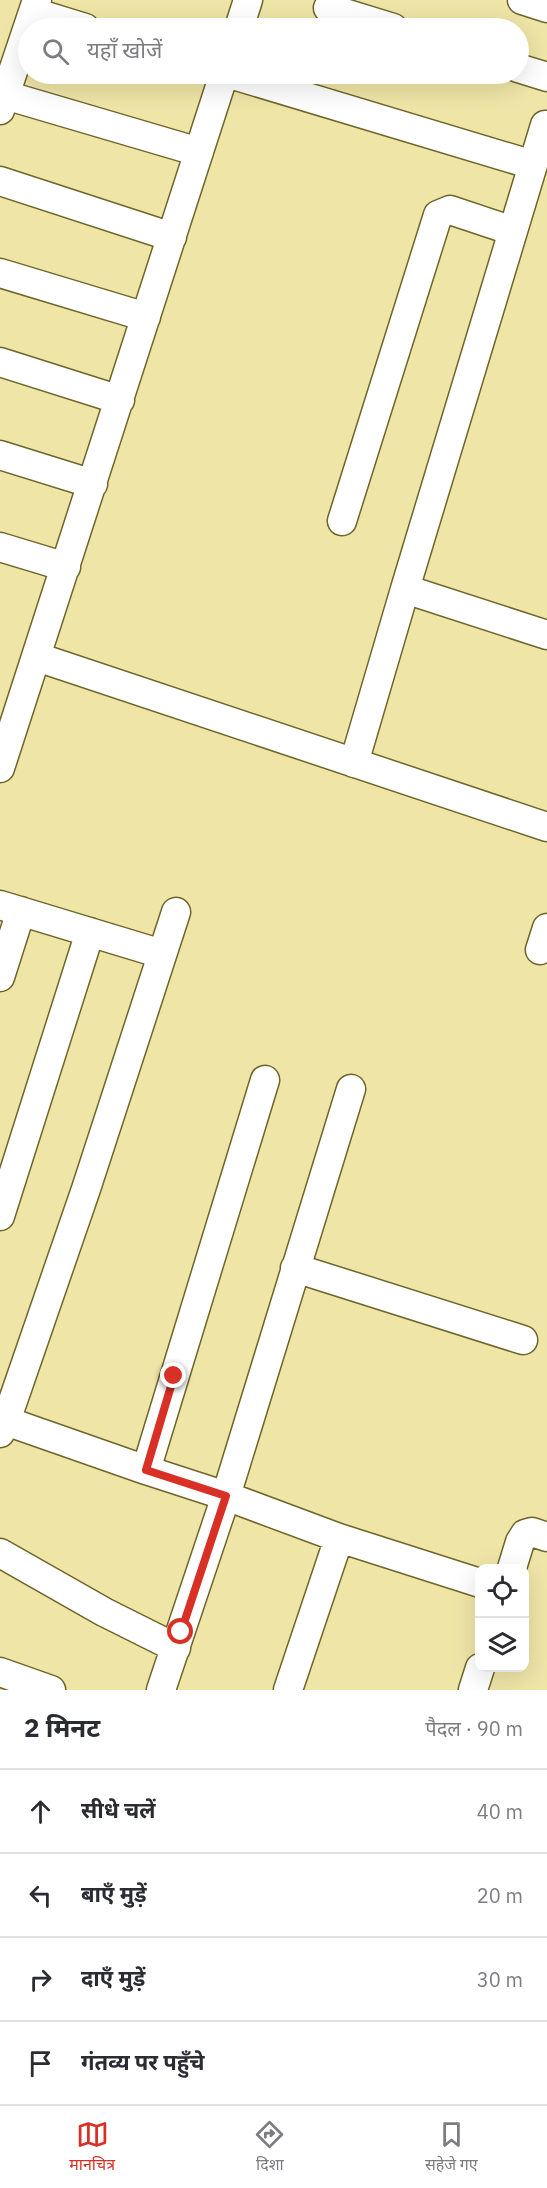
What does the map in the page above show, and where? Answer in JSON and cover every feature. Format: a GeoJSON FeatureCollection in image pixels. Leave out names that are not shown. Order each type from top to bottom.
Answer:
{"type":"FeatureCollection","features":[{"type":"Feature","properties":{"kind":"street"},"geometry":{"type":"LineString","coordinates":[[242,18],[248,0]]}},
{"type":"Feature","properties":{"kind":"street"},"geometry":{"type":"LineString","coordinates":[[522,0],[547,8]]}},
{"type":"Feature","properties":{"kind":"street"},"geometry":{"type":"LineString","coordinates":[[35,6],[62,18]]}},
{"type":"Feature","properties":{"kind":"street"},"geometry":{"type":"LineString","coordinates":[[328,8],[360,18]]}},
{"type":"Feature","properties":{"kind":"street"},"geometry":{"type":"LineString","coordinates":[[18,57],[3,102],[199,152]]}},
{"type":"Feature","properties":{"kind":"street"},"geometry":{"type":"LineString","coordinates":[[529,71],[547,77]]}},
{"type":"Feature","properties":{"kind":"street"},"geometry":{"type":"LineString","coordinates":[[0,768],[221,84]]}},
{"type":"Feature","properties":{"kind":"street"},"geometry":{"type":"LineString","coordinates":[[263,84],[533,165]]}},
{"type":"Feature","properties":{"kind":"street"},"geometry":{"type":"LineString","coordinates":[[354,763],[546,123]]}},
{"type":"Feature","properties":{"kind":"street"},"geometry":{"type":"LineString","coordinates":[[0,181],[172,237]]}},
{"type":"Feature","properties":{"kind":"street"},"geometry":{"type":"LineString","coordinates":[[342,521],[438,215],[450,210],[513,231]]}},
{"type":"Feature","properties":{"kind":"street"},"geometry":{"type":"LineString","coordinates":[[0,273],[147,317]]}},
{"type":"Feature","properties":{"kind":"street"},"geometry":{"type":"LineString","coordinates":[[0,362],[120,400]]}},
{"type":"Feature","properties":{"kind":"street"},"geometry":{"type":"LineString","coordinates":[[0,455],[93,484]]}},
{"type":"Feature","properties":{"kind":"street"},"geometry":{"type":"LineString","coordinates":[[0,547],[66,567]]}},
{"type":"Feature","properties":{"kind":"street"},"geometry":{"type":"LineString","coordinates":[[405,589],[547,636]]}},
{"type":"Feature","properties":{"kind":"street"},"geometry":{"type":"LineString","coordinates":[[37,657],[547,826]]}},
{"type":"Feature","properties":{"kind":"street"},"geometry":{"type":"LineString","coordinates":[[0,977],[10,908],[162,954]]}},
{"type":"Feature","properties":{"kind":"street"},"geometry":{"type":"LineString","coordinates":[[176,912],[3,1427],[226,1496],[339,1538],[475,1581]]}},
{"type":"Feature","properties":{"kind":"street"},"geometry":{"type":"LineString","coordinates":[[0,1216],[90,933]]}},
{"type":"Feature","properties":{"kind":"street"},"geometry":{"type":"LineString","coordinates":[[146,1470],[265,1080]]}},
{"type":"Feature","properties":{"kind":"street"},"geometry":{"type":"LineString","coordinates":[[161,1690],[226,1496],[351,1089]]}},
{"type":"Feature","properties":{"kind":"street"},"geometry":{"type":"LineString","coordinates":[[295,1268],[523,1340]]}},
{"type":"Feature","properties":{"kind":"street"},"geometry":{"type":"LineString","coordinates":[[514,1564],[525,1534],[532,1532],[547,1537]]}},
{"type":"Feature","properties":{"kind":"street"},"geometry":{"type":"LineString","coordinates":[[288,1690],[339,1538]]}},
{"type":"Feature","properties":{"kind":"street"},"geometry":{"type":"LineString","coordinates":[[0,1553],[104,1612],[176,1648]]}},
{"type":"Feature","properties":{"kind":"street"},"geometry":{"type":"LineString","coordinates":[[0,1672],[51,1690]]}},
{"type":"Feature","properties":{"kind":"street"},"geometry":{"type":"LineString","coordinates":[[473,1690],[479,1672]]}},
{"type":"Feature","properties":{"kind":"route"},"geometry":{"type":"LineString","coordinates":[[174,1376],[146,1470],[226,1496],[181,1632]]}}]}
